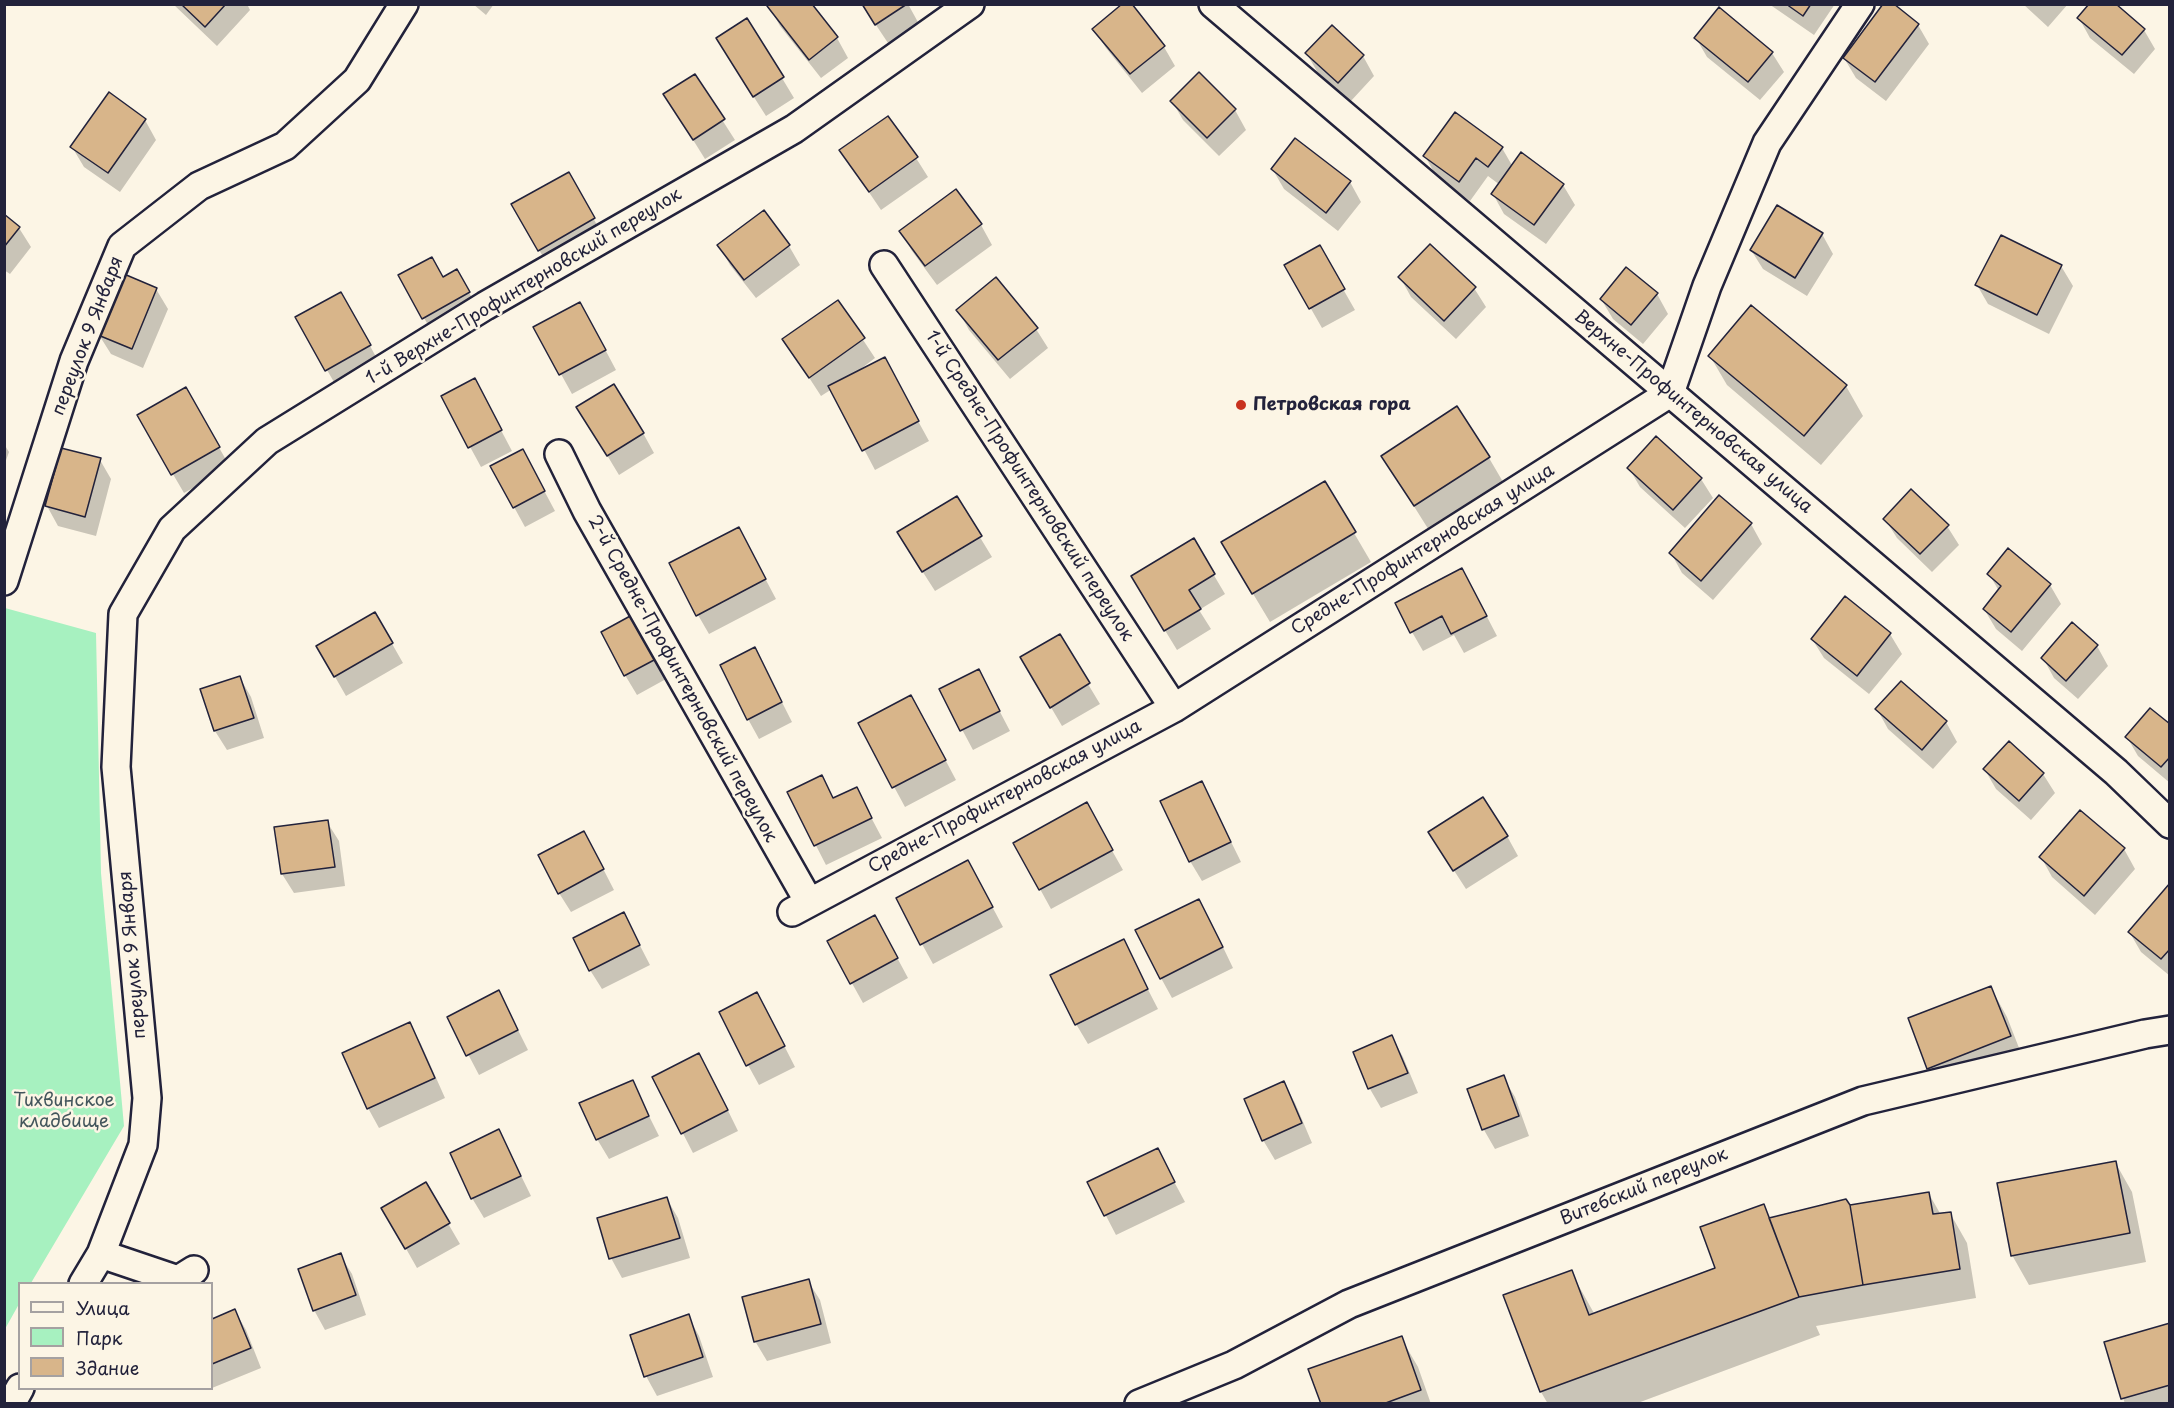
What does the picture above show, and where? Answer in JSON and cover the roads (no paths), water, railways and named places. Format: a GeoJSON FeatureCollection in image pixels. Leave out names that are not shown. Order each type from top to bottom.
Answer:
{"type":"FeatureCollection","features":[{"type":"Feature","properties":{"kind":"street","name":"переулок 9 Января"},"geometry":{"type":"LineString","coordinates":[[4,581],[74,361],[122,246],[199,186],[285,146],[357,80],[404,4]]}},
{"type":"Feature","properties":{"kind":"street","name":"1-й Верхне-Профинтерновский переулок"},"geometry":{"type":"LineString","coordinates":[[123,614],[172,529],[267,441],[485,306],[794,129],[970,4]]}},
{"type":"Feature","properties":{"kind":"street","name":"Верхне-Профинтерновская улица"},"geometry":{"type":"LineString","coordinates":[[1213,4],[2116,772],[2169,824]]}},
{"type":"Feature","properties":{"kind":"street"},"geometry":{"type":"LineString","coordinates":[[1671,393],[1707,286],[1767,143],[1860,4]]}},
{"type":"Feature","properties":{"kind":"street","name":"1-й Средне-Профинтерновский переулок"},"geometry":{"type":"LineString","coordinates":[[884,265],[1174,708]]}},
{"type":"Feature","properties":{"kind":"street","name":"Средне-Профинтерновская улица"},"geometry":{"type":"LineString","coordinates":[[801,907],[1174,708],[1671,393]]}},
{"type":"Feature","properties":{"kind":"street","name":"2-й Средне-Профинтерновский переулок"},"geometry":{"type":"LineString","coordinates":[[559,454],[587,511],[801,907]]}},
{"type":"Feature","properties":{"kind":"street","name":"переулок 9 Января"},"geometry":{"type":"LineString","coordinates":[[84,1282],[101,1254],[143,1145],[147,1098],[116,767],[123,614]]}},
{"type":"Feature","properties":{"kind":"street","name":"Витебский переулок"},"geometry":{"type":"LineString","coordinates":[[1139,1404],[1234,1365],[1349,1304],[1863,1101],[2169,1030]]}},
{"type":"Feature","properties":{"kind":"street"},"geometry":{"type":"LineString","coordinates":[[101,1254],[178,1281],[194,1270]]}},
{"type":"Feature","properties":{"kind":"street"},"geometry":{"type":"LineString","coordinates":[[11,1404],[19,1390]]}},
{"type":"Feature","properties":{"kind":"place","name":"Петровская гора"},"geometry":{"type":"Point","coordinates":[1241,405]}},
{"type":"Feature","properties":{"kind":"park label","name":"Тихвинское кладбище"},"geometry":{"type":"Point","coordinates":[64,1111]}}]}
